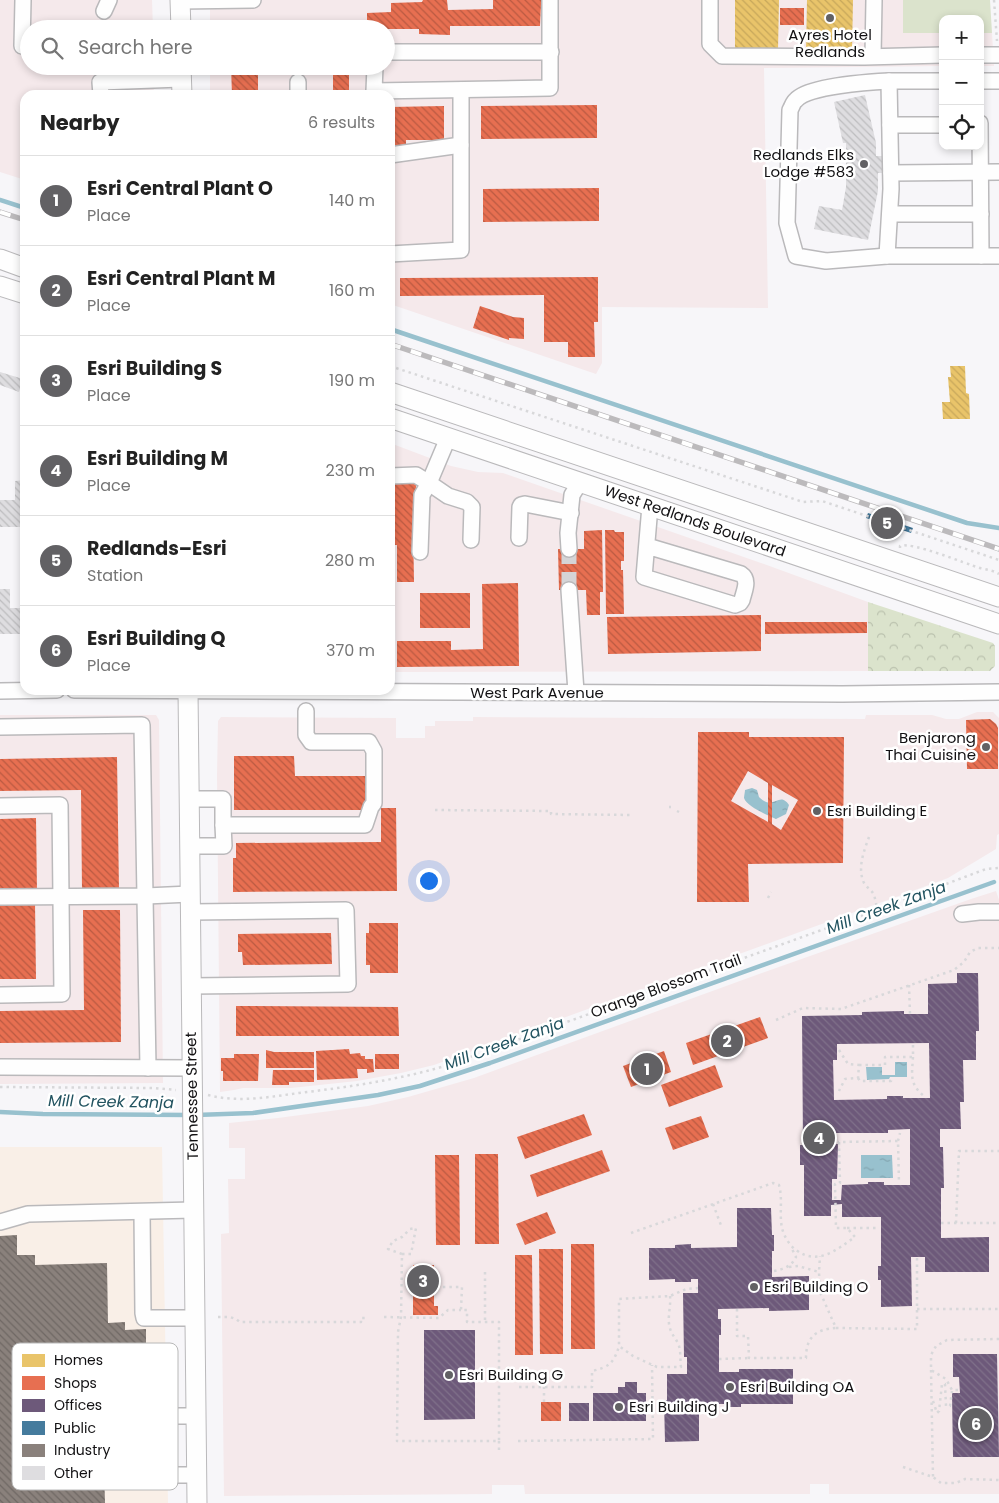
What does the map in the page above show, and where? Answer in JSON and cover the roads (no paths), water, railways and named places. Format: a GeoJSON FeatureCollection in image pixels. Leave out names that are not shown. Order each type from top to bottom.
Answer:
{"type":"FeatureCollection","features":[{"type":"Feature","properties":{"kind":"main road"},"geometry":{"type":"LineString","coordinates":[[180,0],[181,20]]}},
{"type":"Feature","properties":{"kind":"main road"},"geometry":{"type":"LineString","coordinates":[[0,259],[20,266]]}},
{"type":"Feature","properties":{"kind":"main road"},"geometry":{"type":"LineString","coordinates":[[0,286],[20,292]]}},
{"type":"Feature","properties":{"kind":"main road","name":"West Redlands Boulevard"},"geometry":{"type":"LineString","coordinates":[[395,394],[999,596]]}},
{"type":"Feature","properties":{"kind":"main road","name":"West Redlands Boulevard"},"geometry":{"type":"LineString","coordinates":[[395,420],[999,624]]}},
{"type":"Feature","properties":{"kind":"main road","name":"Tennessee Street"},"geometry":{"type":"LineString","coordinates":[[188,695],[197,1503]]}},
{"type":"Feature","properties":{"kind":"street"},"geometry":{"type":"LineString","coordinates":[[23,0],[23,20]]}},
{"type":"Feature","properties":{"kind":"street"},"geometry":{"type":"LineString","coordinates":[[180,0],[253,0]]}},
{"type":"Feature","properties":{"kind":"street"},"geometry":{"type":"LineString","coordinates":[[395,91],[550,88],[550,0]]}},
{"type":"Feature","properties":{"kind":"street"},"geometry":{"type":"LineString","coordinates":[[710,0],[710,44],[722,56],[939,55]]}},
{"type":"Feature","properties":{"kind":"street"},"geometry":{"type":"LineString","coordinates":[[873,56],[874,0]]}},
{"type":"Feature","properties":{"kind":"street"},"geometry":{"type":"LineString","coordinates":[[395,52],[551,52]]}},
{"type":"Feature","properties":{"kind":"street"},"geometry":{"type":"LineString","coordinates":[[984,55],[998,55]]}},
{"type":"Feature","properties":{"kind":"street"},"geometry":{"type":"LineString","coordinates":[[374,90],[375,75]]}},
{"type":"Feature","properties":{"kind":"street"},"geometry":{"type":"LineString","coordinates":[[101,90],[100,82],[182,80]]}},
{"type":"Feature","properties":{"kind":"street"},"geometry":{"type":"LineString","coordinates":[[939,81],[862,82],[812,92],[797,98],[790,110],[787,223],[796,256],[826,260],[887,256],[999,256]]}},
{"type":"Feature","properties":{"kind":"street"},"geometry":{"type":"LineString","coordinates":[[984,81],[999,81]]}},
{"type":"Feature","properties":{"kind":"street"},"geometry":{"type":"LineString","coordinates":[[887,256],[891,173],[889,82]]}},
{"type":"Feature","properties":{"kind":"street"},"geometry":{"type":"LineString","coordinates":[[395,254],[461,250],[461,90]]}},
{"type":"Feature","properties":{"kind":"street"},"geometry":{"type":"LineString","coordinates":[[890,125],[939,125]]}},
{"type":"Feature","properties":{"kind":"street"},"geometry":{"type":"LineString","coordinates":[[395,154],[461,145]]}},
{"type":"Feature","properties":{"kind":"street"},"geometry":{"type":"LineString","coordinates":[[981,150],[981,256]]}},
{"type":"Feature","properties":{"kind":"street"},"geometry":{"type":"LineString","coordinates":[[891,173],[999,172]]}},
{"type":"Feature","properties":{"kind":"street"},"geometry":{"type":"LineString","coordinates":[[890,214],[981,214]]}},
{"type":"Feature","properties":{"kind":"street"},"geometry":{"type":"LineString","coordinates":[[420,552],[422,494],[430,483],[448,438]]}},
{"type":"Feature","properties":{"kind":"street"},"geometry":{"type":"LineString","coordinates":[[395,476],[416,475],[448,496],[467,502],[472,507],[471,540]]}},
{"type":"Feature","properties":{"kind":"street"},"geometry":{"type":"LineString","coordinates":[[569,549],[568,533],[572,496],[580,482]]}},
{"type":"Feature","properties":{"kind":"street"},"geometry":{"type":"LineString","coordinates":[[518,538],[521,505],[525,504],[570,513]]}},
{"type":"Feature","properties":{"kind":"street"},"geometry":{"type":"LineString","coordinates":[[647,546],[745,576],[747,581],[742,600],[740,603],[735,604],[644,577],[650,506]]}},
{"type":"Feature","properties":{"kind":"street"},"geometry":{"type":"LineString","coordinates":[[569,590],[576,692]]}},
{"type":"Feature","properties":{"kind":"street"},"geometry":{"type":"LineString","coordinates":[[0,690],[20,690]]}},
{"type":"Feature","properties":{"kind":"street","name":"West Park Avenue"},"geometry":{"type":"LineString","coordinates":[[395,691],[842,694],[999,692]]}},
{"type":"Feature","properties":{"kind":"street"},"geometry":{"type":"LineString","coordinates":[[224,825],[365,825],[374,803],[374,751],[369,742],[311,742],[306,735],[306,711]]}},
{"type":"Feature","properties":{"kind":"street"},"geometry":{"type":"LineString","coordinates":[[0,727],[142,725],[148,1068]]}},
{"type":"Feature","properties":{"kind":"street"},"geometry":{"type":"LineString","coordinates":[[190,799],[223,799],[224,825],[224,846],[190,846]]}},
{"type":"Feature","properties":{"kind":"street"},"geometry":{"type":"LineString","coordinates":[[0,806],[60,805],[62,994],[0,995]]}},
{"type":"Feature","properties":{"kind":"street"},"geometry":{"type":"LineString","coordinates":[[0,897],[146,896],[190,903],[346,910],[348,984],[191,986]]}},
{"type":"Feature","properties":{"kind":"street"},"geometry":{"type":"LineString","coordinates":[[962,914],[999,912]]}},
{"type":"Feature","properties":{"kind":"street"},"geometry":{"type":"LineString","coordinates":[[0,1067],[192,1068]]}},
{"type":"Feature","properties":{"kind":"street"},"geometry":{"type":"LineString","coordinates":[[0,1222],[28,1214],[193,1210]]}},
{"type":"Feature","properties":{"kind":"street"},"geometry":{"type":"LineString","coordinates":[[142,1212],[144,1318],[194,1318]]}},
{"type":"Feature","properties":{"kind":"street"},"geometry":{"type":"LineString","coordinates":[[178,1416],[196,1416]]}},
{"type":"Feature","properties":{"kind":"street"},"geometry":{"type":"LineString","coordinates":[[178,1475],[196,1475]]}},
{"type":"Feature","properties":{"kind":"water"},"geometry":{"type":"Polygon","coordinates":[[[752,788],[757,790],[759,797],[764,801],[785,801],[789,805],[786,814],[776,819],[749,805],[744,798],[745,790],[752,788]]]}},
{"type":"Feature","properties":{"kind":"water"},"geometry":{"type":"Polygon","coordinates":[[[895,1062],[907,1062],[907,1077],[867,1080],[866,1067],[882,1067],[882,1075],[895,1075],[895,1062]]]}},
{"type":"Feature","properties":{"kind":"water"},"geometry":{"type":"Polygon","coordinates":[[[861,1155],[892,1155],[893,1178],[861,1178],[861,1155]]]}},
{"type":"Feature","properties":{"kind":"waterway"},"geometry":{"type":"LineString","coordinates":[[0,200],[20,206]]}},
{"type":"Feature","properties":{"kind":"waterway"},"geometry":{"type":"LineString","coordinates":[[395,331],[967,523],[999,528]]}},
{"type":"Feature","properties":{"kind":"waterway","name":"Mill Creek Zanja"},"geometry":{"type":"LineString","coordinates":[[196,1115],[253,1113],[378,1095],[420,1086],[490,1063],[994,882]]}},
{"type":"Feature","properties":{"kind":"waterway","name":"Mill Creek Zanja"},"geometry":{"type":"LineString","coordinates":[[0,1112],[189,1115]]}},
{"type":"Feature","properties":{"kind":"tunnel"},"geometry":{"type":"LineString","coordinates":[[569,549],[569,590]]}},
{"type":"Feature","properties":{"kind":"railway"},"geometry":{"type":"LineString","coordinates":[[0,212],[20,218]]}},
{"type":"Feature","properties":{"kind":"railway"},"geometry":{"type":"LineString","coordinates":[[395,346],[999,549]]}},
{"type":"Feature","properties":{"kind":"place","name":"Ayres Hotel Redlands"},"geometry":{"type":"Point","coordinates":[830,18]}},
{"type":"Feature","properties":{"kind":"place","name":"Redlands Elks Lodge #583"},"geometry":{"type":"Point","coordinates":[864,164]}},
{"type":"Feature","properties":{"kind":"place","name":"Redlands–Esri"},"geometry":{"type":"Point","coordinates":[887,523]}},
{"type":"Feature","properties":{"kind":"place","name":"Benjarong Thai Cuisine"},"geometry":{"type":"Point","coordinates":[986,747]}},
{"type":"Feature","properties":{"kind":"place","name":"Esri Building E"},"geometry":{"type":"Point","coordinates":[817,811]}},
{"type":"Feature","properties":{"kind":"place","name":"Esri Central Plant M"},"geometry":{"type":"Point","coordinates":[727,1041]}},
{"type":"Feature","properties":{"kind":"place","name":"Esri Central Plant O"},"geometry":{"type":"Point","coordinates":[647,1069]}},
{"type":"Feature","properties":{"kind":"place","name":"Esri Building M"},"geometry":{"type":"Point","coordinates":[819,1138]}},
{"type":"Feature","properties":{"kind":"place","name":"Esri Building S"},"geometry":{"type":"Point","coordinates":[423,1281]}},
{"type":"Feature","properties":{"kind":"place","name":"Esri Building O"},"geometry":{"type":"Point","coordinates":[754,1287]}},
{"type":"Feature","properties":{"kind":"place","name":"Esri Building G"},"geometry":{"type":"Point","coordinates":[449,1375]}},
{"type":"Feature","properties":{"kind":"place","name":"Esri Building OA"},"geometry":{"type":"Point","coordinates":[730,1387]}},
{"type":"Feature","properties":{"kind":"place","name":"Esri Building J"},"geometry":{"type":"Point","coordinates":[619,1407]}},
{"type":"Feature","properties":{"kind":"place","name":"Esri Building Q"},"geometry":{"type":"Point","coordinates":[976,1424]}}]}
